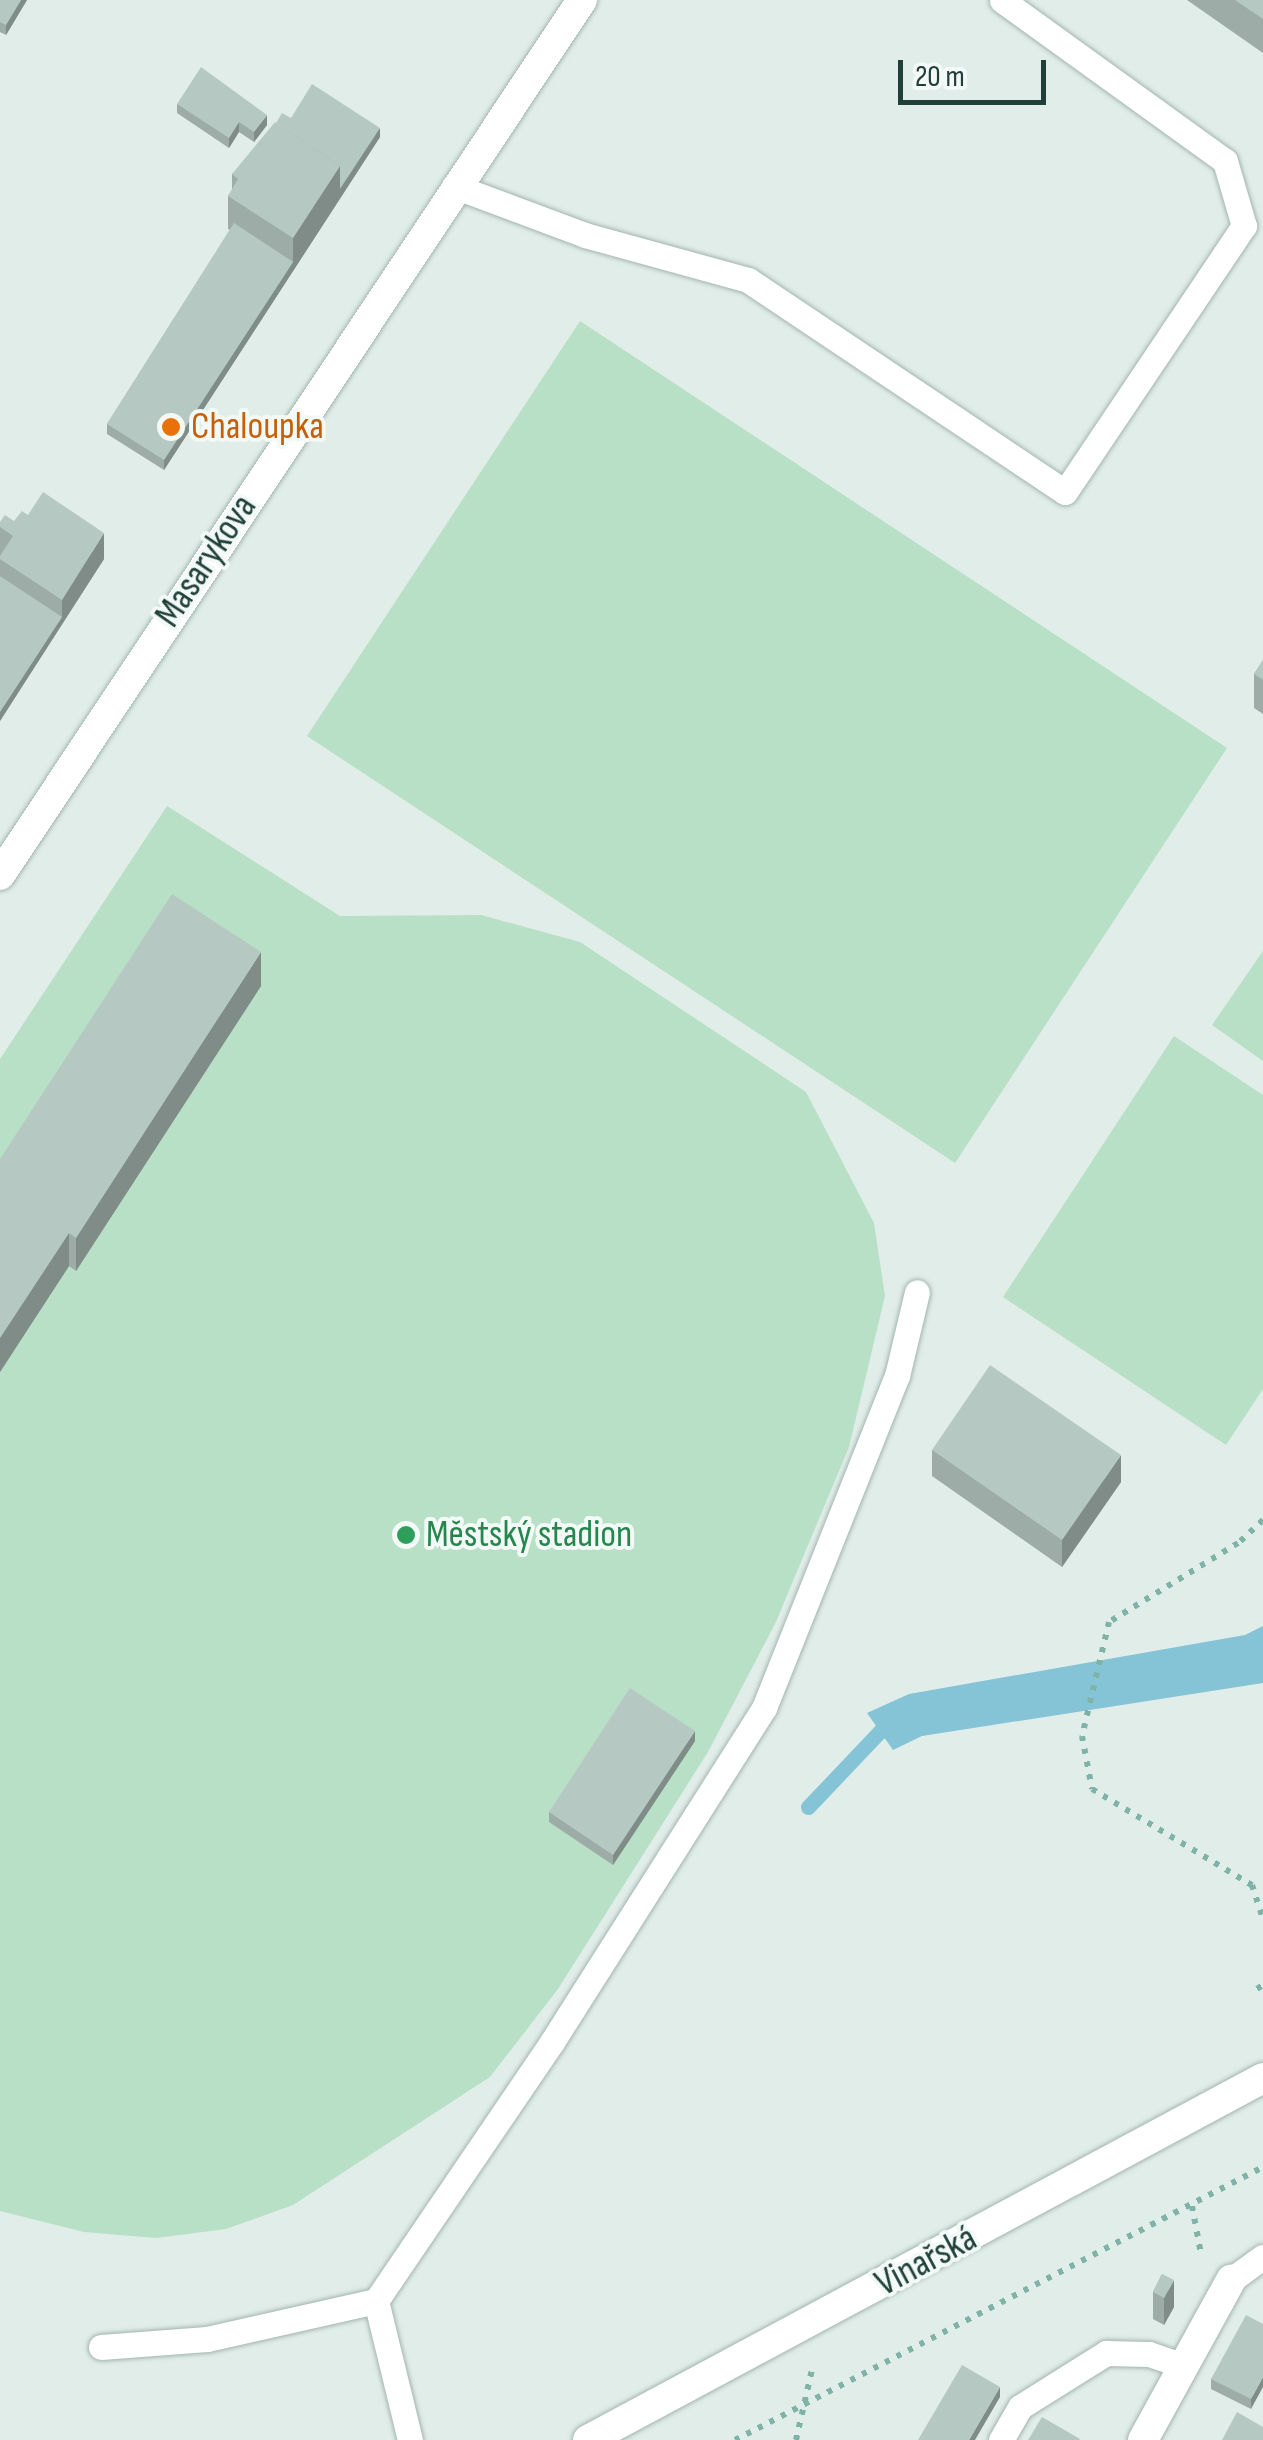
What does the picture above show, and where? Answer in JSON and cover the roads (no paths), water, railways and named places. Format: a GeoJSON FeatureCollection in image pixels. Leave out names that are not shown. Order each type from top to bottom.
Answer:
{"type":"FeatureCollection","features":[{"type":"Feature","properties":{"kind":"street","name":"Masarykova"},"geometry":{"type":"LineString","coordinates":[[0,874],[454,186],[582,0]]}},
{"type":"Feature","properties":{"kind":"street","name":"Vinařská"},"geometry":{"type":"LineString","coordinates":[[588,2440],[1263,2078]]}},
{"type":"Feature","properties":{"kind":"street"},"geometry":{"type":"LineString","coordinates":[[1143,2440],[1231,2280]]}},
{"type":"Feature","properties":{"kind":"lane"},"geometry":{"type":"LineString","coordinates":[[454,186],[585,235],[748,280],[1064,492],[1244,226],[1224,161],[1002,0]]}},
{"type":"Feature","properties":{"kind":"lane"},"geometry":{"type":"LineString","coordinates":[[102,2347],[207,2339],[376,2301],[552,2042],[764,1708],[897,1376],[916,1292]]}},
{"type":"Feature","properties":{"kind":"lane"},"geometry":{"type":"LineString","coordinates":[[1231,2280],[1263,2257]]}},
{"type":"Feature","properties":{"kind":"lane"},"geometry":{"type":"LineString","coordinates":[[376,2301],[410,2440]]}},
{"type":"Feature","properties":{"kind":"lane"},"geometry":{"type":"LineString","coordinates":[[1001,2440],[1020,2407],[1106,2354],[1150,2354],[1184,2366]]}},
{"type":"Feature","properties":{"kind":"water"},"geometry":{"type":"Polygon","coordinates":[[[1263,1626],[1263,1683],[922,1736],[893,1750],[867,1713],[909,1694],[1245,1635],[1263,1626]]]}},
{"type":"Feature","properties":{"kind":"waterway"},"geometry":{"type":"LineString","coordinates":[[808,1807],[880,1731],[899,1728]]}},
{"type":"Feature","properties":{"kind":"place","name":"Chaloupka"},"geometry":{"type":"Point","coordinates":[171,427]}},
{"type":"Feature","properties":{"kind":"place","name":"Městský stadion"},"geometry":{"type":"Point","coordinates":[406,1535]}}]}
